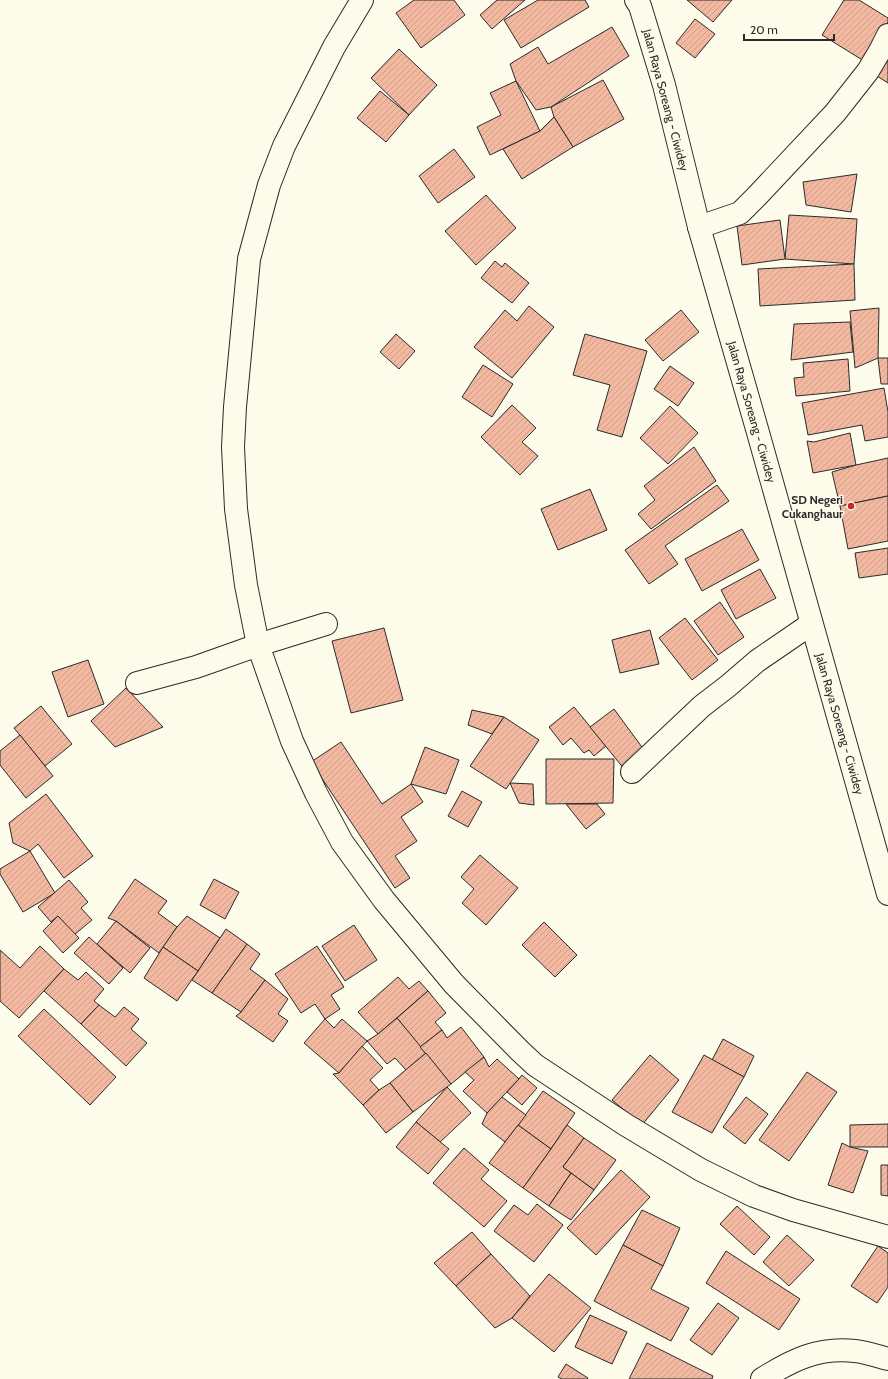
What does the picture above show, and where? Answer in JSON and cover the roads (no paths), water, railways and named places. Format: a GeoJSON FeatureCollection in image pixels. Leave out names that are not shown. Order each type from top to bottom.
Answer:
{"type":"FeatureCollection","features":[{"type":"Feature","properties":{"kind":"main road"},"geometry":{"type":"LineString","coordinates":[[362,0],[334,47],[284,146],[269,186],[249,259],[235,407],[233,447],[236,509],[246,585],[258,645],[292,741],[316,793],[342,842],[384,900],[454,984],[536,1065],[626,1125],[701,1170],[754,1196],[793,1210],[888,1237]]}},
{"type":"Feature","properties":{"kind":"main road","name":"Jalan Raya Soreang - Ciwidey"},"geometry":{"type":"LineString","coordinates":[[636,0],[640,6],[664,85],[699,227],[758,429],[811,624],[888,894]]}},
{"type":"Feature","properties":{"kind":"main road"},"geometry":{"type":"LineString","coordinates":[[699,227],[740,213],[757,196],[836,113],[868,71],[888,35]]}},
{"type":"Feature","properties":{"kind":"main road"},"geometry":{"type":"LineString","coordinates":[[137,683],[196,667],[258,645],[326,624]]}},
{"type":"Feature","properties":{"kind":"main road"},"geometry":{"type":"LineString","coordinates":[[632,772],[702,706],[757,661],[811,624]]}},
{"type":"Feature","properties":{"kind":"main road"},"geometry":{"type":"LineString","coordinates":[[762,1379],[779,1368],[803,1356],[825,1351],[855,1351],[888,1359]]}},
{"type":"Feature","properties":{"kind":"place","name":"SD Negeri Cukanghaur"},"geometry":{"type":"Point","coordinates":[851,506]}}]}
